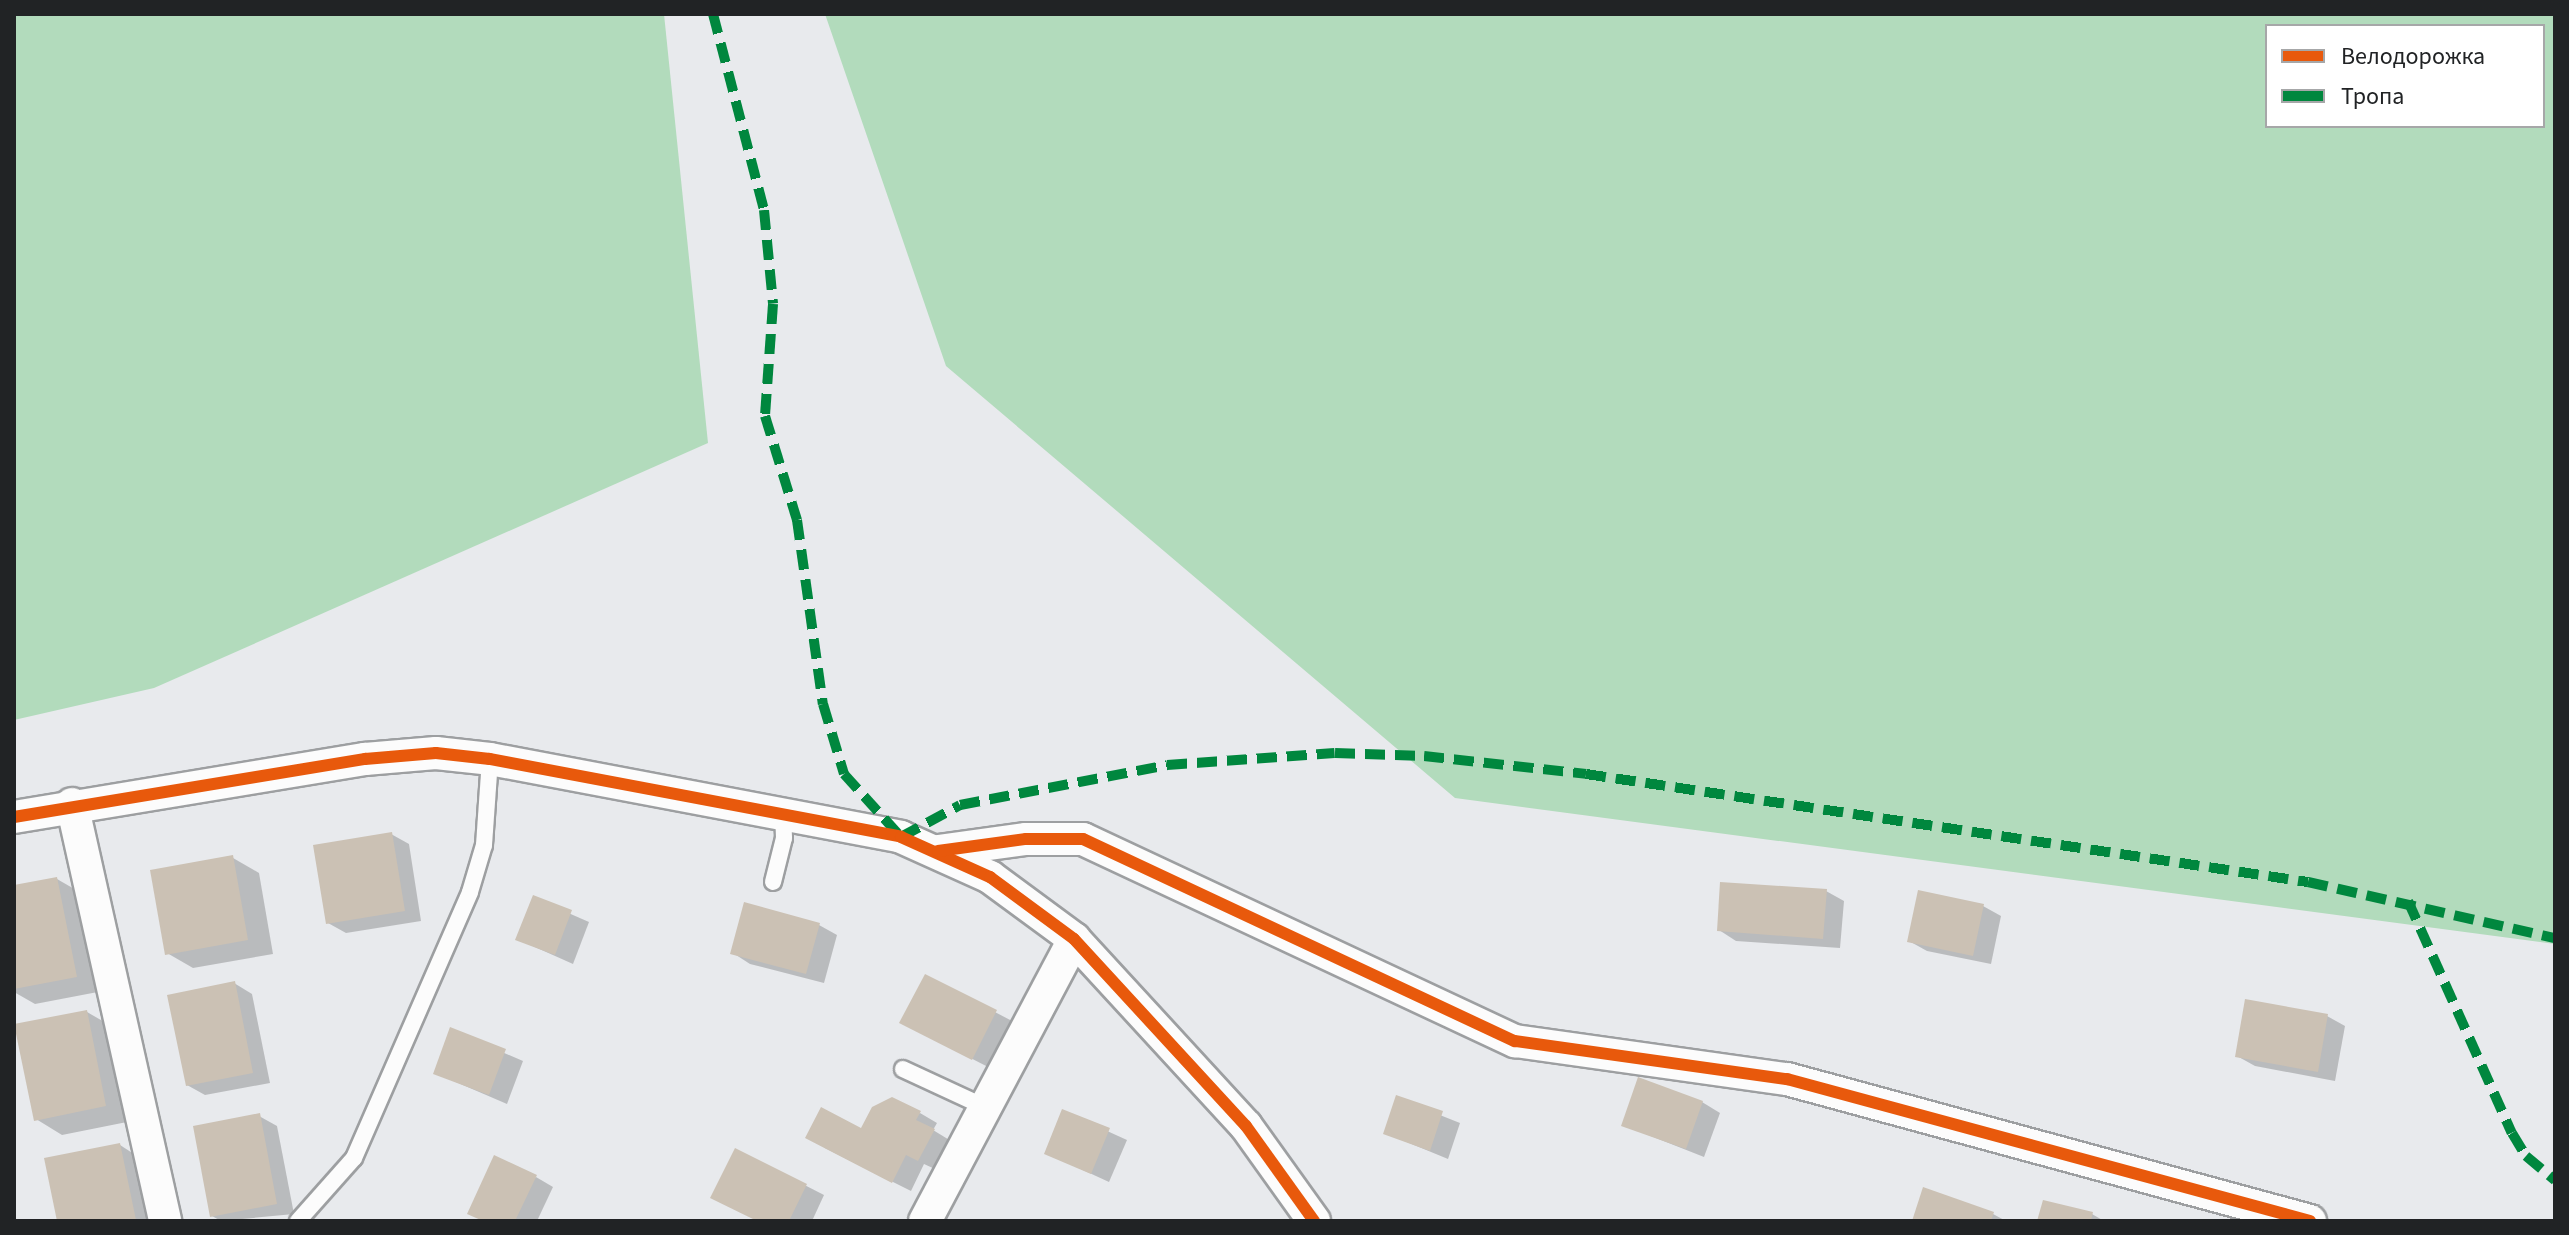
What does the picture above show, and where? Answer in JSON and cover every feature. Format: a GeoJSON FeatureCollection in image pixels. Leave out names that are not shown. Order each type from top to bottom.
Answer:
{"type":"FeatureCollection","features":[{"type":"Feature","properties":{"kind":"street"},"geometry":{"type":"LineString","coordinates":[[14,817],[72,804],[365,759],[436,753],[490,759],[783,812],[901,837],[990,877],[1074,939],[1246,1126],[1314,1221]]}},
{"type":"Feature","properties":{"kind":"street"},"geometry":{"type":"LineString","coordinates":[[72,804],[165,1221]]}},
{"type":"Feature","properties":{"kind":"street"},"geometry":{"type":"LineString","coordinates":[[938,851],[1026,839],[1083,839],[1515,1041],[1787,1079],[2310,1221]]}},
{"type":"Feature","properties":{"kind":"street"},"geometry":{"type":"LineString","coordinates":[[925,1221],[1074,939]]}},
{"type":"Feature","properties":{"kind":"lane"},"geometry":{"type":"LineString","coordinates":[[298,1221],[354,1158],[470,892],[484,845],[490,759]]}},
{"type":"Feature","properties":{"kind":"lane"},"geometry":{"type":"LineString","coordinates":[[773,882],[784,838],[783,812]]}},
{"type":"Feature","properties":{"kind":"lane"},"geometry":{"type":"LineString","coordinates":[[903,1069],[985,1107]]}},
{"type":"Feature","properties":{"kind":"green space"},"geometry":{"type":"Polygon","coordinates":[[[14,14],[664,14],[708,443],[154,688],[14,720],[14,14]]]}},
{"type":"Feature","properties":{"kind":"green space"},"geometry":{"type":"Polygon","coordinates":[[[825,14],[2555,14],[2555,944],[1455,798],[946,366],[825,14]]]}},
{"type":"Feature","properties":{"kind":"building"},"geometry":{"type":"Polygon","coordinates":[[[392,832],[405,911],[326,924],[313,845],[392,832]]]}},
{"type":"Feature","properties":{"kind":"building"},"geometry":{"type":"Polygon","coordinates":[[[233,855],[248,940],[165,955],[150,870],[233,855]]]}},
{"type":"Feature","properties":{"kind":"building"},"geometry":{"type":"Polygon","coordinates":[[[57,877],[77,977],[14,989],[14,885],[57,877]]]}},
{"type":"Feature","properties":{"kind":"building"},"geometry":{"type":"Polygon","coordinates":[[[1720,882],[1827,889],[1823,939],[1717,931],[1720,882]]]}},
{"type":"Feature","properties":{"kind":"building"},"geometry":{"type":"Polygon","coordinates":[[[1918,890],[1984,904],[1973,956],[1907,942],[1918,890]]]}},
{"type":"Feature","properties":{"kind":"building"},"geometry":{"type":"Polygon","coordinates":[[[533,895],[572,910],[555,955],[515,940],[533,895]]]}},
{"type":"Feature","properties":{"kind":"building"},"geometry":{"type":"Polygon","coordinates":[[[744,902],[820,923],[806,974],[730,954],[744,902]]]}},
{"type":"Feature","properties":{"kind":"building"},"geometry":{"type":"Polygon","coordinates":[[[925,974],[997,1010],[972,1060],[899,1023],[925,974]]]}},
{"type":"Feature","properties":{"kind":"building"},"geometry":{"type":"Polygon","coordinates":[[[235,981],[253,1073],[186,1086],[167,995],[235,981]]]}},
{"type":"Feature","properties":{"kind":"building"},"geometry":{"type":"Polygon","coordinates":[[[2245,999],[2328,1014],[2318,1072],[2235,1057],[2245,999]]]}},
{"type":"Feature","properties":{"kind":"building"},"geometry":{"type":"Polygon","coordinates":[[[87,1010],[106,1106],[34,1121],[14,1024],[87,1010]]]}},
{"type":"Feature","properties":{"kind":"building"},"geometry":{"type":"Polygon","coordinates":[[[450,1027],[506,1049],[489,1095],[433,1074],[450,1027]]]}},
{"type":"Feature","properties":{"kind":"building"},"geometry":{"type":"Polygon","coordinates":[[[1638,1077],[1703,1101],[1686,1149],[1621,1126],[1638,1077]]]}},
{"type":"Feature","properties":{"kind":"building"},"geometry":{"type":"Polygon","coordinates":[[[1396,1095],[1443,1111],[1430,1151],[1383,1134],[1396,1095]]]}},
{"type":"Feature","properties":{"kind":"building"},"geometry":{"type":"Polygon","coordinates":[[[892,1097],[921,1111],[916,1120],[935,1129],[918,1161],[906,1155],[892,1183],[805,1138],[821,1107],[861,1128],[872,1107],[892,1097]]]}},
{"type":"Feature","properties":{"kind":"building"},"geometry":{"type":"Polygon","coordinates":[[[1062,1109],[1110,1128],[1091,1174],[1044,1154],[1062,1109]]]}},
{"type":"Feature","properties":{"kind":"building"},"geometry":{"type":"Polygon","coordinates":[[[260,1113],[277,1204],[210,1217],[193,1126],[260,1113]]]}},
{"type":"Feature","properties":{"kind":"building"},"geometry":{"type":"Polygon","coordinates":[[[120,1143],[136,1220],[57,1221],[44,1158],[120,1143]]]}},
{"type":"Feature","properties":{"kind":"building"},"geometry":{"type":"Polygon","coordinates":[[[735,1148],[807,1184],[789,1221],[757,1221],[710,1198],[735,1148]]]}},
{"type":"Feature","properties":{"kind":"building"},"geometry":{"type":"Polygon","coordinates":[[[494,1155],[537,1175],[515,1221],[483,1221],[467,1214],[494,1155]]]}},
{"type":"Feature","properties":{"kind":"building"},"geometry":{"type":"Polygon","coordinates":[[[1923,1187],[1994,1212],[1991,1221],[1912,1221],[1923,1187]]]}},
{"type":"Feature","properties":{"kind":"building"},"geometry":{"type":"Polygon","coordinates":[[[2043,1200],[2093,1212],[2091,1221],[2037,1221],[2043,1200]]]}},
{"type":"Feature","properties":{"kind":"marked path"},"geometry":{"type":"LineString","coordinates":[[713,14],[764,210],[773,304],[765,416],[797,520],[823,704],[844,774],[901,837],[960,805],[1167,765],[1335,753],[1424,756],[1586,774],[2308,882],[2555,938]]}},
{"type":"Feature","properties":{"kind":"marked path"},"geometry":{"type":"LineString","coordinates":[[2408,901],[2512,1133],[2526,1156],[2555,1180]]}},
{"type":"Feature","properties":{"kind":"cycle path"},"geometry":{"type":"LineString","coordinates":[[14,817],[365,759],[436,753],[490,759],[901,837],[990,877],[1074,939],[1246,1126],[1314,1221]]}},
{"type":"Feature","properties":{"kind":"cycle path"},"geometry":{"type":"LineString","coordinates":[[938,851],[1026,839],[1083,839],[1515,1041],[1787,1079],[2310,1221]]}}]}
